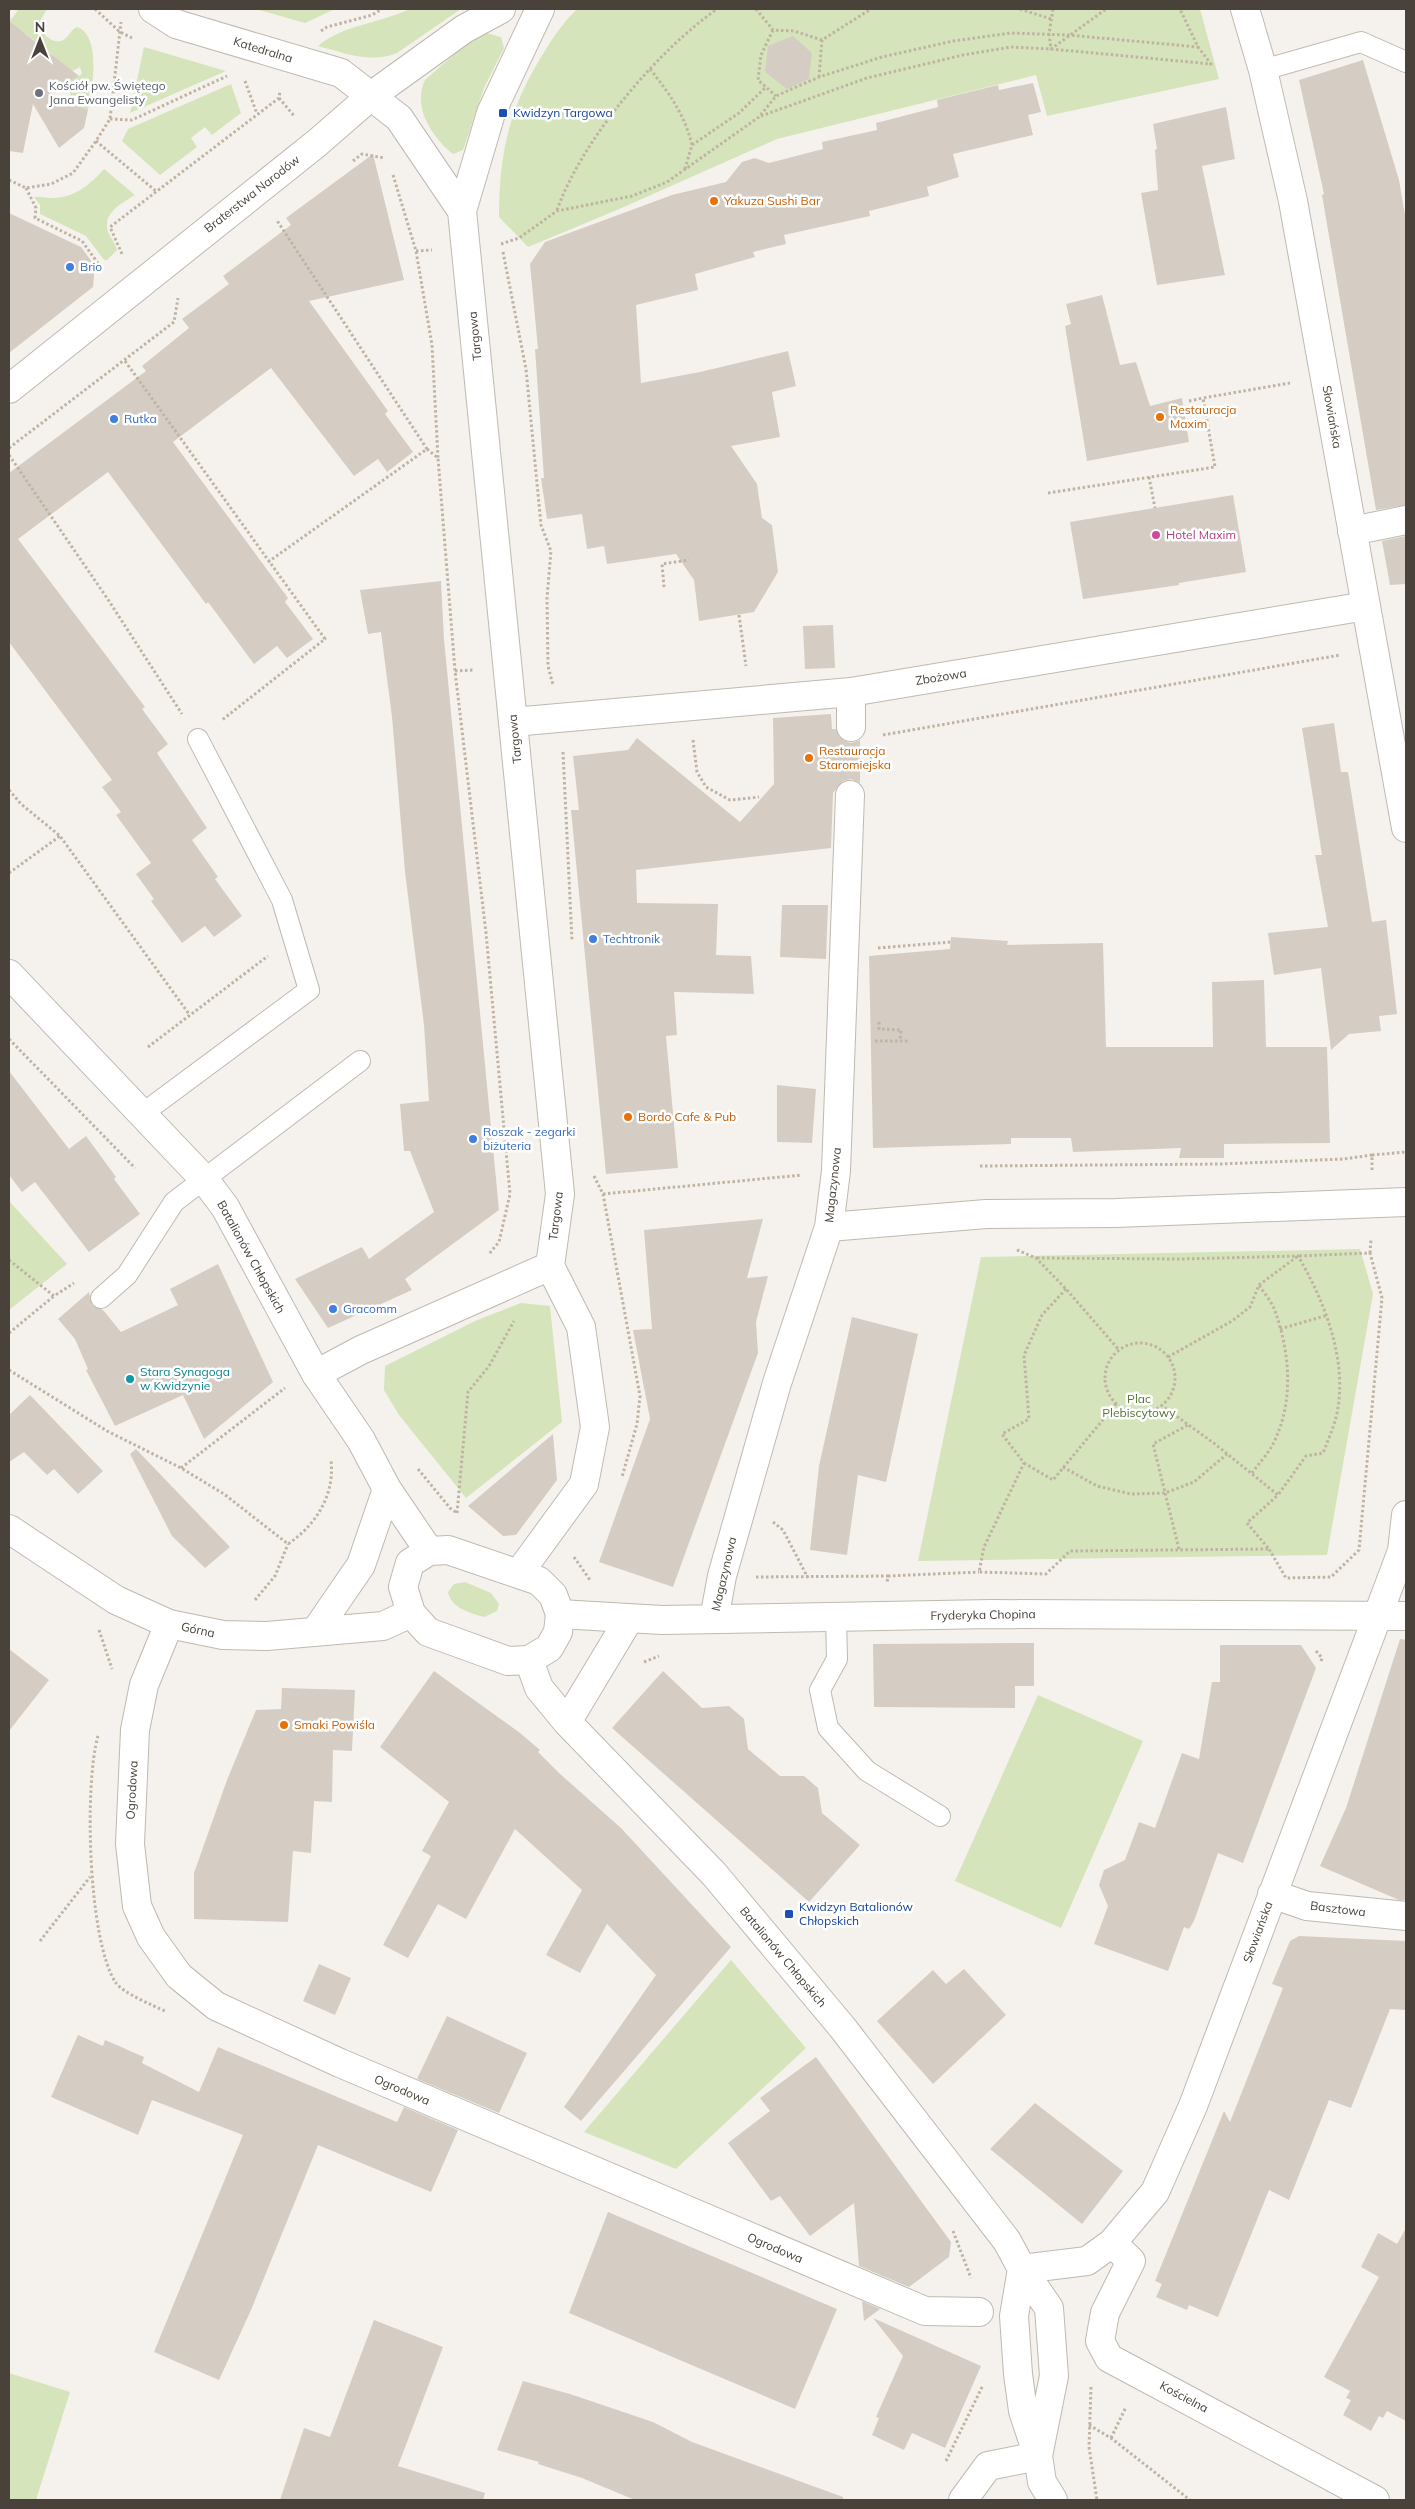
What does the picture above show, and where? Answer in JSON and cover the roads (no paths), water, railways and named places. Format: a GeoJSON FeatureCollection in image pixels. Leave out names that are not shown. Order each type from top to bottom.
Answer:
{"type":"FeatureCollection","features":[{"type":"Feature","properties":{"kind":"street","name":"Katedralna"},"geometry":{"type":"LineString","coordinates":[[153,9],[176,24],[341,73],[371,96]]}},
{"type":"Feature","properties":{"kind":"street","name":"Braterstwa Narodów"},"geometry":{"type":"LineString","coordinates":[[9,389],[317,143],[371,96],[464,28],[501,9]]}},
{"type":"Feature","properties":{"kind":"street","name":"Targowa"},"geometry":{"type":"LineString","coordinates":[[540,9],[491,113],[462,211],[560,1194],[550,1266]]}},
{"type":"Feature","properties":{"kind":"street","name":"Słowiańska"},"geometry":{"type":"LineString","coordinates":[[1245,9],[1263,70],[1293,201],[1406,828]]}},
{"type":"Feature","properties":{"kind":"street","name":"Targowa"},"geometry":{"type":"LineString","coordinates":[[371,96],[399,118],[462,211]]}},
{"type":"Feature","properties":{"kind":"street"},"geometry":{"type":"LineString","coordinates":[[1352,530],[1406,520]]}},
{"type":"Feature","properties":{"kind":"street","name":"Zbożowa"},"geometry":{"type":"LineString","coordinates":[[513,722],[851,692],[1366,606]]}},
{"type":"Feature","properties":{"kind":"street"},"geometry":{"type":"LineString","coordinates":[[851,692],[851,727]]}},
{"type":"Feature","properties":{"kind":"street","name":"Magazynowa"},"geometry":{"type":"LineString","coordinates":[[714,1619],[722,1576],[776,1383],[829,1228],[836,1171],[850,795]]}},
{"type":"Feature","properties":{"kind":"street","name":"Batalionów Chłopskich"},"geometry":{"type":"LineString","coordinates":[[9,974],[204,1179],[225,1207],[316,1374],[361,1440],[387,1489],[429,1551]]}},
{"type":"Feature","properties":{"kind":"street"},"geometry":{"type":"LineString","coordinates":[[829,1228],[986,1214],[1116,1213],[1406,1202]]}},
{"type":"Feature","properties":{"kind":"street"},"geometry":{"type":"LineString","coordinates":[[316,1374],[361,1350],[550,1266],[580,1327],[595,1427],[584,1484],[519,1573]]}},
{"type":"Feature","properties":{"kind":"street"},"geometry":{"type":"LineString","coordinates":[[315,1632],[361,1564],[387,1489]]}},
{"type":"Feature","properties":{"kind":"street","name":"Słowiańska"},"geometry":{"type":"LineString","coordinates":[[1022,2269],[1087,2262],[1112,2243],[1155,2192],[1193,2106],[1402,1551],[1406,1515]]}},
{"type":"Feature","properties":{"kind":"street","name":"Górna"},"geometry":{"type":"LineString","coordinates":[[9,1529],[116,1600],[169,1624],[223,1635],[267,1636],[383,1626],[411,1613]]}},
{"type":"Feature","properties":{"kind":"street"},"geometry":{"type":"LineString","coordinates":[[448,1550],[519,1573],[539,1582],[553,1594],[560,1614],[558,1632],[549,1648],[529,1660],[508,1661],[428,1632],[411,1613],[403,1587],[410,1563],[429,1551],[448,1550]]}},
{"type":"Feature","properties":{"kind":"street","name":"Fryderyka Chopina"},"geometry":{"type":"LineString","coordinates":[[560,1614],[629,1619],[991,1614],[1406,1616]]}},
{"type":"Feature","properties":{"kind":"street"},"geometry":{"type":"LineString","coordinates":[[567,1722],[629,1619]]}},
{"type":"Feature","properties":{"kind":"street","name":"Ogrodowa"},"geometry":{"type":"LineString","coordinates":[[169,1624],[144,1684],[135,1730],[130,1844],[137,1906],[151,1937],[179,1976],[216,2006],[340,2063],[915,2307],[925,2311],[979,2312]]}},
{"type":"Feature","properties":{"kind":"street","name":"Batalionów Chłopskich"},"geometry":{"type":"LineString","coordinates":[[529,1660],[539,1688],[567,1722],[714,1874],[842,2027],[1007,2241],[1022,2269],[1049,2308],[1054,2376],[1038,2456]]}},
{"type":"Feature","properties":{"kind":"street","name":"Basztowa"},"geometry":{"type":"LineString","coordinates":[[1272,1894],[1306,1906],[1406,1916]]}},
{"type":"Feature","properties":{"kind":"street","name":"Kościelna"},"geometry":{"type":"LineString","coordinates":[[1112,2243],[1131,2262],[1105,2313],[1100,2341],[1109,2358],[1375,2500]]}},
{"type":"Feature","properties":{"kind":"street"},"geometry":{"type":"LineString","coordinates":[[1022,2269],[1014,2316],[1018,2374],[1023,2411],[1038,2456],[1042,2482],[1053,2500]]}},
{"type":"Feature","properties":{"kind":"street"},"geometry":{"type":"LineString","coordinates":[[963,2500],[988,2466],[1038,2456]]}},
{"type":"Feature","properties":{"kind":"lane"},"geometry":{"type":"LineString","coordinates":[[1263,70],[1361,42],[1406,62]]}},
{"type":"Feature","properties":{"kind":"lane"},"geometry":{"type":"LineString","coordinates":[[142,1114],[309,990],[282,900],[198,738]]}},
{"type":"Feature","properties":{"kind":"lane"},"geometry":{"type":"LineString","coordinates":[[101,1298],[128,1275],[174,1202],[360,1061]]}},
{"type":"Feature","properties":{"kind":"lane"},"geometry":{"type":"LineString","coordinates":[[836,1617],[837,1659],[820,1690],[828,1728],[867,1771],[940,1816]]}},
{"type":"Feature","properties":{"kind":"place","name":"Kościół pw. Świętego Jana Ewangelisty"},"geometry":{"type":"Point","coordinates":[39,93]}},
{"type":"Feature","properties":{"kind":"place","name":"Kwidzyn Targowa"},"geometry":{"type":"Point","coordinates":[503,113]}},
{"type":"Feature","properties":{"kind":"place","name":"Yakuza Sushi Bar"},"geometry":{"type":"Point","coordinates":[714,201]}},
{"type":"Feature","properties":{"kind":"place","name":"Brio"},"geometry":{"type":"Point","coordinates":[70,267]}},
{"type":"Feature","properties":{"kind":"place","name":"Restauracja Maxim"},"geometry":{"type":"Point","coordinates":[1160,417]}},
{"type":"Feature","properties":{"kind":"place","name":"Rutka"},"geometry":{"type":"Point","coordinates":[114,419]}},
{"type":"Feature","properties":{"kind":"place","name":"Hotel Maxim"},"geometry":{"type":"Point","coordinates":[1156,535]}},
{"type":"Feature","properties":{"kind":"place","name":"Restauracja Staromiejska"},"geometry":{"type":"Point","coordinates":[809,758]}},
{"type":"Feature","properties":{"kind":"place","name":"Techtronik"},"geometry":{"type":"Point","coordinates":[593,939]}},
{"type":"Feature","properties":{"kind":"place","name":"Bordo Cafe & Pub"},"geometry":{"type":"Point","coordinates":[628,1117]}},
{"type":"Feature","properties":{"kind":"place","name":"Roszak - zegarki biżuteria"},"geometry":{"type":"Point","coordinates":[473,1139]}},
{"type":"Feature","properties":{"kind":"place","name":"Gracomm"},"geometry":{"type":"Point","coordinates":[333,1309]}},
{"type":"Feature","properties":{"kind":"place","name":"Stara Synagoga w Kwidzynie"},"geometry":{"type":"Point","coordinates":[130,1379]}},
{"type":"Feature","properties":{"kind":"place","name":"Smaki Powiśla"},"geometry":{"type":"Point","coordinates":[284,1725]}},
{"type":"Feature","properties":{"kind":"place","name":"Kwidzyn Batalionów Chłopskich"},"geometry":{"type":"Point","coordinates":[789,1914]}},
{"type":"Feature","properties":{"kind":"park label","name":"Plac Plebiscytowy"},"geometry":{"type":"Point","coordinates":[1139,1406]}}]}
